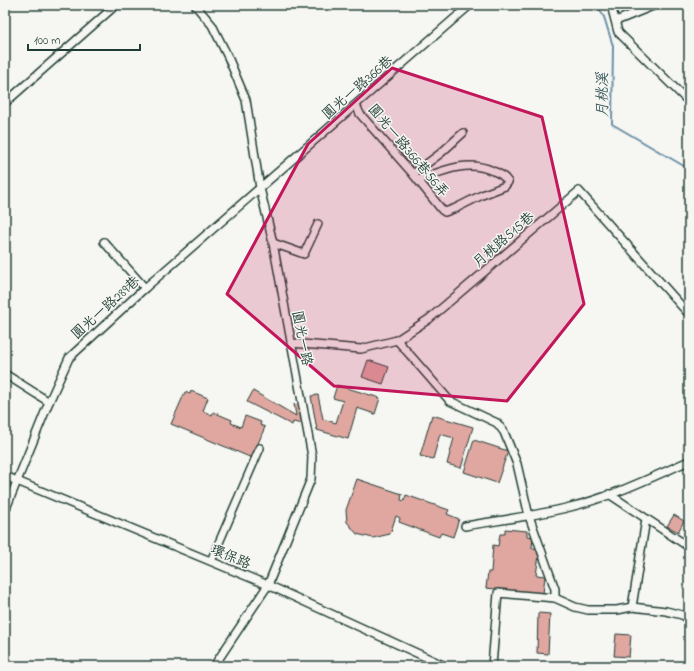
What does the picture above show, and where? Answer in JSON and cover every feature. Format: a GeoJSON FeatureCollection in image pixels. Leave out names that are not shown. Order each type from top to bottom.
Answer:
{"type":"FeatureCollection","features":[{"type":"Feature","properties":{"kind":"street"},"geometry":{"type":"LineString","coordinates":[[5,103],[116,5]]}},
{"type":"Feature","properties":{"kind":"street","name":"圓光一路"},"geometry":{"type":"LineString","coordinates":[[195,5],[212,24],[246,100],[260,188],[273,243],[312,456],[311,479],[268,585],[214,666]]}},
{"type":"Feature","properties":{"kind":"street"},"geometry":{"type":"LineString","coordinates":[[611,5],[618,32],[689,102]]}},
{"type":"Feature","properties":{"kind":"street"},"geometry":{"type":"LineString","coordinates":[[616,21],[655,5]]}},
{"type":"Feature","properties":{"kind":"street","name":"圓光一路366巷"},"geometry":{"type":"LineString","coordinates":[[260,188],[468,6]]}},
{"type":"Feature","properties":{"kind":"street","name":"圓光一路366巷56弄"},"geometry":{"type":"LineString","coordinates":[[356,105],[360,114],[445,212],[506,186],[508,182],[501,174],[490,169],[474,165],[449,169],[418,180]]}},
{"type":"Feature","properties":{"kind":"street"},"geometry":{"type":"LineString","coordinates":[[413,174],[441,153],[463,133]]}},
{"type":"Feature","properties":{"kind":"street","name":"圓光一路289巷"},"geometry":{"type":"LineString","coordinates":[[5,510],[68,358],[145,288],[260,188]]}},
{"type":"Feature","properties":{"kind":"street","name":"月桃路515巷"},"geometry":{"type":"LineString","coordinates":[[291,343],[361,350],[397,340],[430,320],[579,191],[689,313]]}},
{"type":"Feature","properties":{"kind":"street"},"geometry":{"type":"LineString","coordinates":[[273,243],[304,254],[318,224]]}},
{"type":"Feature","properties":{"kind":"street"},"geometry":{"type":"LineString","coordinates":[[104,242],[145,288]]}},
{"type":"Feature","properties":{"kind":"street"},"geometry":{"type":"LineString","coordinates":[[397,340],[450,401],[497,423],[504,432],[517,464],[529,516],[555,589],[555,598]]}},
{"type":"Feature","properties":{"kind":"street"},"geometry":{"type":"LineString","coordinates":[[5,374],[49,402]]}},
{"type":"Feature","properties":{"kind":"street"},"geometry":{"type":"LineString","coordinates":[[211,561],[260,448]]}},
{"type":"Feature","properties":{"kind":"street"},"geometry":{"type":"LineString","coordinates":[[465,526],[529,516],[571,507],[609,494],[689,462]]}},
{"type":"Feature","properties":{"kind":"street","name":"環保路"},"geometry":{"type":"LineString","coordinates":[[5,476],[268,585],[445,666]]}},
{"type":"Feature","properties":{"kind":"street"},"geometry":{"type":"LineString","coordinates":[[609,494],[689,547]]}},
{"type":"Feature","properties":{"kind":"street"},"geometry":{"type":"LineString","coordinates":[[632,607],[646,519]]}},
{"type":"Feature","properties":{"kind":"street"},"geometry":{"type":"LineString","coordinates":[[492,666],[498,593],[555,598],[575,607],[588,610],[616,610],[632,607],[666,611],[682,615],[689,619]]}},
{"type":"Feature","properties":{"kind":"highlighted area"},"geometry":{"type":"Polygon","coordinates":[[[392,68],[542,117],[584,304],[507,401],[334,386],[227,294],[308,144],[392,68]]]}},
{"type":"Feature","properties":{"kind":"building"},"geometry":{"type":"Polygon","coordinates":[[[368,360],[389,367],[383,384],[362,377],[368,360]]]}},
{"type":"Feature","properties":{"kind":"building"},"geometry":{"type":"Polygon","coordinates":[[[337,385],[380,398],[375,414],[357,408],[348,439],[317,430],[311,396],[318,395],[323,419],[336,423],[343,401],[333,398],[337,385]]]}},
{"type":"Feature","properties":{"kind":"building"},"geometry":{"type":"Polygon","coordinates":[[[191,391],[208,398],[203,411],[212,415],[213,412],[232,420],[231,423],[241,427],[245,416],[261,422],[260,425],[265,427],[252,458],[171,424],[185,392],[190,394],[191,391]]]}},
{"type":"Feature","properties":{"kind":"building"},"geometry":{"type":"Polygon","coordinates":[[[253,391],[296,416],[294,404],[299,406],[303,424],[293,422],[292,425],[247,402],[253,391]]]}},
{"type":"Feature","properties":{"kind":"building"},"geometry":{"type":"Polygon","coordinates":[[[432,415],[473,427],[461,468],[447,464],[454,438],[440,434],[433,459],[420,456],[432,415]]]}},
{"type":"Feature","properties":{"kind":"building"},"geometry":{"type":"Polygon","coordinates":[[[474,440],[508,451],[497,483],[464,472],[474,440]]]}},
{"type":"Feature","properties":{"kind":"building"},"geometry":{"type":"Polygon","coordinates":[[[357,479],[402,494],[401,500],[404,501],[406,495],[449,510],[447,514],[459,519],[453,537],[441,533],[439,537],[399,522],[400,518],[396,516],[390,534],[373,538],[357,534],[347,522],[346,510],[357,479]]]}},
{"type":"Feature","properties":{"kind":"building"},"geometry":{"type":"Polygon","coordinates":[[[674,515],[684,521],[678,532],[667,526],[674,515]]]}},
{"type":"Feature","properties":{"kind":"building"},"geometry":{"type":"Polygon","coordinates":[[[505,529],[527,531],[527,536],[533,537],[532,548],[540,549],[536,575],[545,576],[543,594],[486,588],[488,572],[491,572],[493,545],[498,546],[500,534],[505,534],[505,529]]]}},
{"type":"Feature","properties":{"kind":"building"},"geometry":{"type":"Polygon","coordinates":[[[538,613],[550,614],[548,654],[537,653],[538,613]]]}},
{"type":"Feature","properties":{"kind":"building"},"geometry":{"type":"Polygon","coordinates":[[[616,634],[631,635],[629,657],[614,656],[616,634]]]}},
{"type":"Feature","properties":{"kind":"building"},"geometry":{"type":"Polygon","coordinates":[[[540,663],[583,664],[583,666],[540,666],[540,663]]]}},
{"type":"Feature","properties":{"kind":"building"},"geometry":{"type":"Polygon","coordinates":[[[583,664],[626,665],[626,666],[583,666],[583,664]]]}},
{"type":"Feature","properties":{"kind":"waterway","name":"月桃溪"},"geometry":{"type":"LineString","coordinates":[[597,5],[604,17],[613,46],[612,124],[689,169]]}}]}
